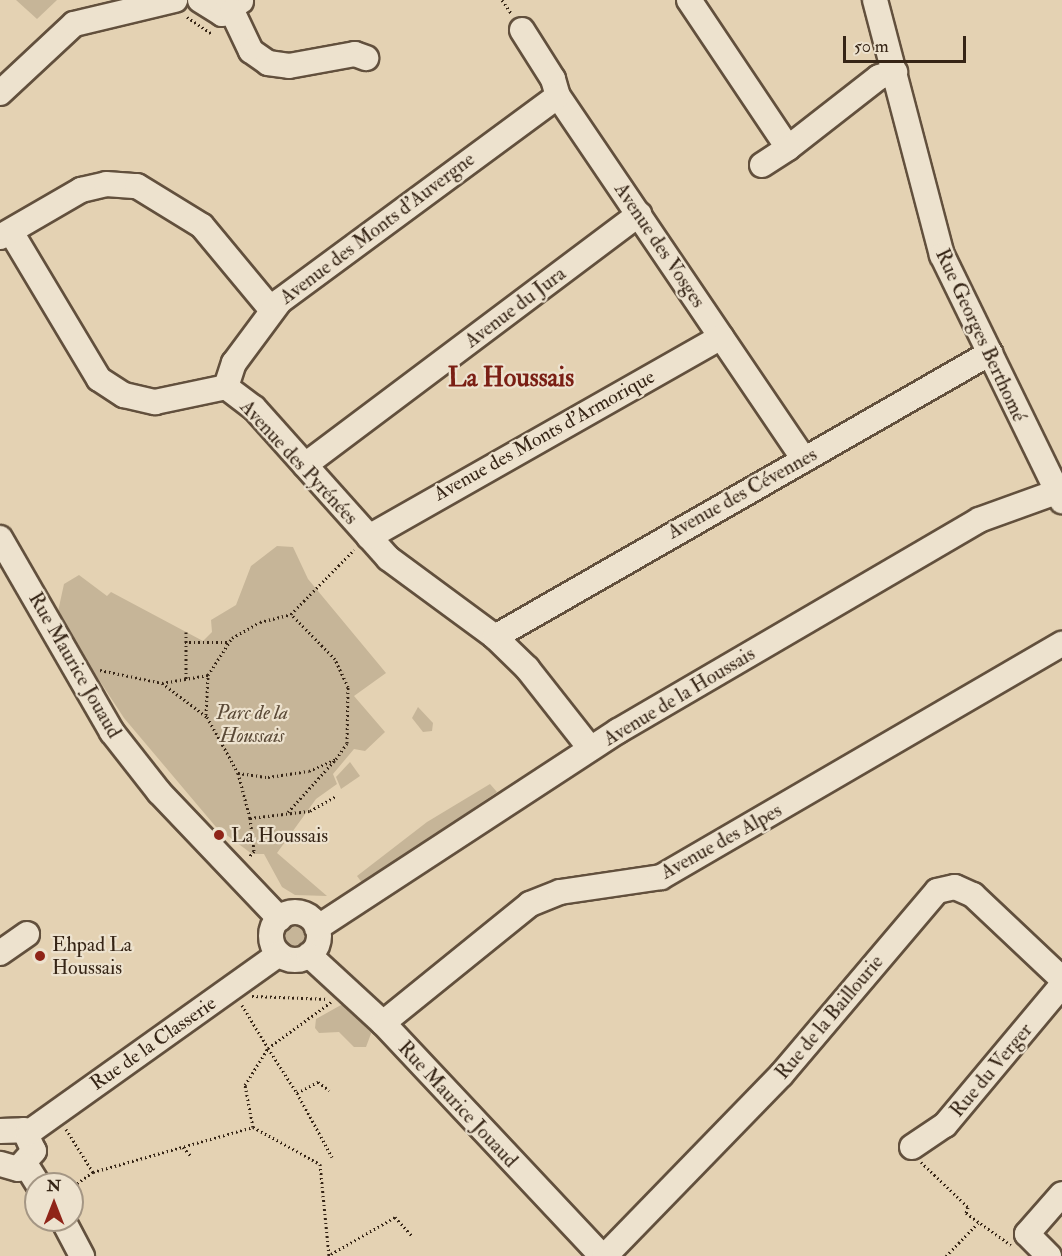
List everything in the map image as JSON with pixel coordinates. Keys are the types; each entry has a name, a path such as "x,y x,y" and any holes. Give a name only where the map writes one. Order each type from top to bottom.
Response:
{"street":[{"path":"689,0 788,148"},
{"name":"Rue Georges Berthomé","path":"875,0 942,255 1060,494"},
{"path":"0,93 74,24 185,4 212,12 238,13 258,57 278,66 355,54 366,58"},
{"name":"Avenue des Vosges","path":"522,30 554,78 558,96 804,459"},
{"path":"762,165 788,148 879,77 895,72"},
{"name":"Avenue des Monts d'Auvergne","path":"226,387 234,363 271,309 558,96"},
{"path":"5,235 81,190 106,184 137,186 198,222 271,309"},
{"name":"Avenue du Jura","path":"305,465 639,213"},
{"name":"Avenue des Pyrénées","path":"5,235 87,367 112,389 155,402 226,387 305,465 388,558 495,637 569,717 590,748"},
{"name":"Avenue des Monts d'Armorique","path":"369,537 721,337"},
{"name":"Avenue des Cévennes","path":"495,637 990,353"},
{"name":"Avenue de la Houssais","path":"317,928 590,748 979,520 1060,494"},
{"name":"Rue Maurice Jouaud","path":"0,538 124,748 279,919"},
{"name":"Avenue des Alpes","path":"383,1023 530,904 560,892 661,876 1062,644"},
{"name":"Rue de la Baillourie","path":"604,1256 782,1075 937,891 955,887 973,896 1062,979"},
{"path":"298,913 317,928 317,945 309,956 296,960 279,954 272,938 279,919 298,913"},
{"path":"0,953 27,934"},
{"name":"Rue de la Classerie","path":"28,1132 279,954"},
{"name":"Rue Maurice Jouaud","path":"309,956 342,994 383,1023 604,1256"},
{"name":"Rue du Verger","path":"912,1147 945,1125 1062,985"},
{"path":"0,1130 16,1127 28,1132 34,1151 32,1172"},
{"path":"0,1164 24,1173"},
{"path":"1049,1256 1027,1234 1062,1194"},
{"path":"69,1232 82,1256"}],"path":[{"path":"185,4 212,33 238,13"},
{"path":"248,859 254,851 250,819 237,773 207,717 203,694 208,675 230,642 260,622 291,614 314,585 369,537"},
{"path":"288,812 336,759 347,743 351,722 348,687 335,659 291,614"},
{"path":"186,632 186,679"},
{"path":"185,642 230,642"},
{"path":"93,670 125,672 162,684 207,717"},
{"path":"162,684 208,675"},
{"path":"237,773 295,773 336,759"},
{"path":"250,819 288,812 309,811 336,796"},
{"path":"250,993 255,999 342,994"},
{"path":"253,1127 245,1085 268,1048 342,994"},
{"path":"239,1000 297,1093 332,1157"},
{"path":"297,1093 318,1083 329,1090"},
{"path":"63,1125 93,1172"},
{"path":"84,1178 93,1172 253,1127 320,1164 330,1255 395,1217 411,1236"},
{"path":"183,1147 192,1157"},
{"path":"912,1147 925,1168 968,1206 966,1213 1007,1247 1027,1234"},
{"path":"946,1256 978,1223"}],"green space":[{"path":"16,0 57,0 37,19"},
{"name":"Parc de la Houssais","path":"277,546 293,547 308,579 386,673 354,696 385,732 365,751 354,749 333,774 337,784 316,799 277,853 327,896 295,895 282,887 264,854 252,854 216,827 124,718 57,616 64,584 79,575 107,596 111,592 203,641 212,632 211,620 236,605 251,566"},
{"path":"418,707 433,723 432,731 423,732 412,718"},
{"path":"350,762 360,776 341,789 336,777"},
{"path":"490,784 497,792 363,884 357,876 427,822"},
{"path":"295,925 303,928 306,936 303,944 295,947 287,944 284,936 287,928"},
{"path":"341,1005 352,1009 372,1031 366,1047 354,1047 339,1032 319,1033 315,1028 316,1019"}],"place":[{"name":"La Houssais","path":"219,835"},
{"name":"Ehpad La Houssais","path":"40,956"}],"district":[{"name":"La Houssais","path":"511,379"}]}
